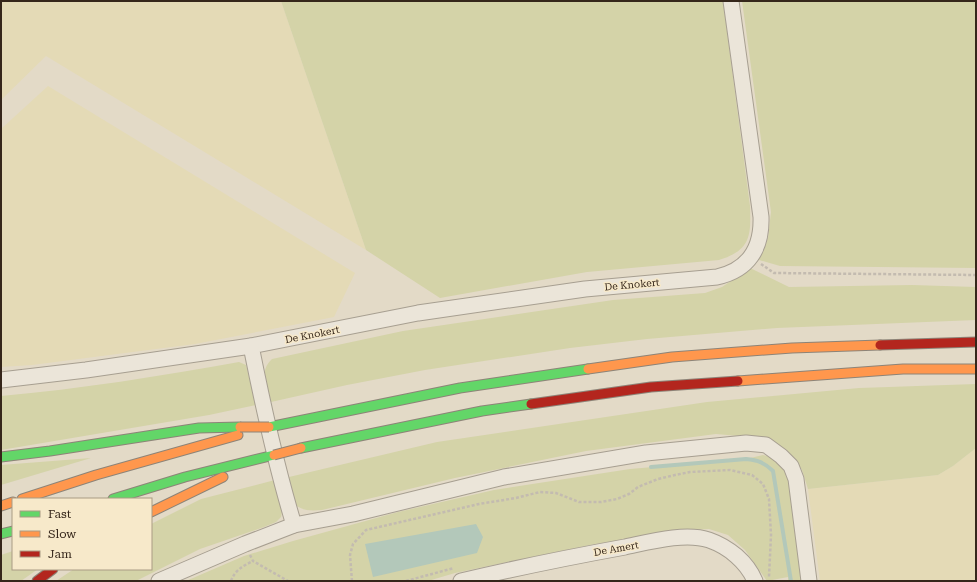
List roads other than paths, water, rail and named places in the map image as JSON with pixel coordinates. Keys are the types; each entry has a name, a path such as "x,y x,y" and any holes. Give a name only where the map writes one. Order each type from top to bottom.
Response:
{"highway":[{"path":"25,498 240,431 296,422 460,388 672,357 792,348 919,342 976,342"},
{"path":"115,498 186,477 301,448 482,411 651,387 904,369 976,369"},
{"path":"1,457 199,428 240,431"},
{"path":"152,512 262,458"},
{"path":"1,506 12,502"},
{"path":"1,534 12,530"},
{"path":"37,581 53,570"}],"street":[{"name":"De Knokert","path":"1,380 86,370 252,346 418,313 585,288 717,277 739,268 756,250 761,234 761,217 731,1"},
{"path":"252,346 262,402 281,483 294,525"},
{"path":"159,581 245,544 294,525 354,514 504,477 646,453 746,443 766,445 781,456 791,466 796,479 809,581"},
{"name":"De Amert","path":"461,581 553,560 660,540 690,537 708,540 727,549 762,579"}],"waterway":[{"path":"651,467 746,459 761,462 770,468 773,471 791,581"}]}
